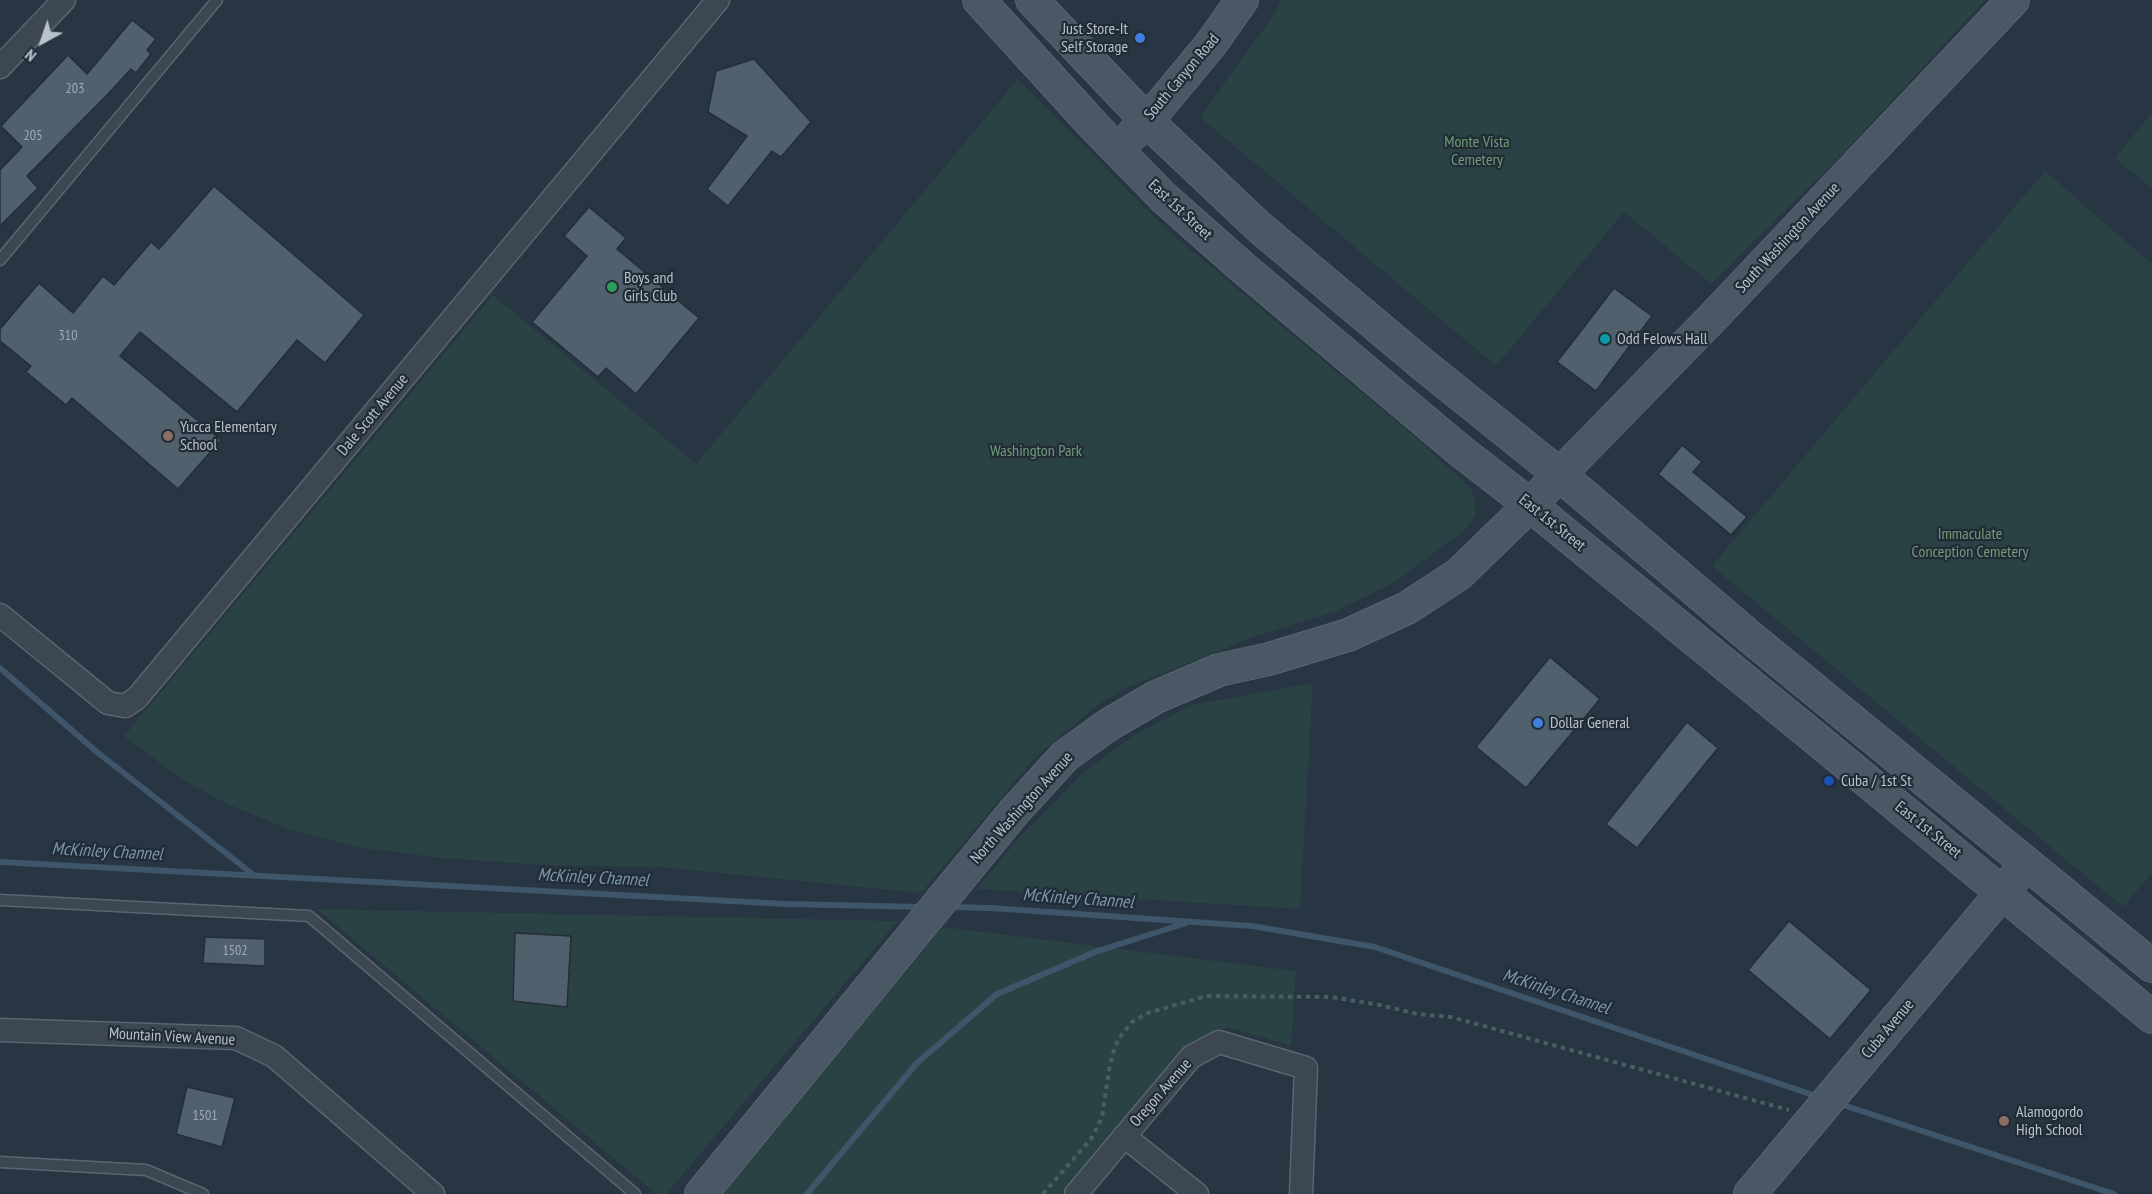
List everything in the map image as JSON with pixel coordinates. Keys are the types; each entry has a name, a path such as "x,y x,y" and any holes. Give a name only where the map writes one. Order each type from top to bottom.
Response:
{"main road":[{"name":"East 1st Street","path":"979,0 1163,197 1242,267 1458,449 1530,505 2002,891 2152,1017"},
{"path":"1032,0 1147,121 1259,227 1421,363 1559,474 1750,638 2152,966"},
{"name":"South Canyon Road","path":"1117,149 1147,121 1211,44 1242,0"},
{"name":"South Washington Avenue","path":"1559,474 1717,313 2013,0"},
{"name":"North Washington Avenue","path":"701,1194 959,878 1065,756 1108,725 1156,697 1219,670 1269,659 1348,635 1407,608 1459,574 1559,474"},
{"name":"Cuba Avenue","path":"1750,1194 1797,1120 1844,1082 2027,864"}],"street":[{"path":"0,68 64,0"},
{"name":"Dale Scott Avenue","path":"0,615 108,703 125,706 138,698 718,0"},
{"name":"Mountain View Avenue","path":"0,1030 236,1038 274,1056 433,1194"},
{"name":"Oregon Avenue","path":"1076,1194 1191,1057 1219,1042 1306,1068 1301,1194"},
{"path":"1124,1136 1197,1194"}],"lane":[{"path":"0,260 217,0"},
{"path":"0,900 309,916 635,1194"},
{"path":"0,1162 146,1170 203,1194"}],"path":[{"path":"1043,1194 1091,1139 1102,1117 1109,1070 1115,1046 1122,1034 1132,1022 1148,1013 1206,996 1331,997 1417,1014 1451,1017 1797,1120"}],"green space":[{"name":"Monte Vista Cemetery","path":"1282,0 1985,0 1838,159 1711,284 1624,212 1496,366 1200,117"},
{"name":"Washington Park","path":"1018,79 1168,231 1416,438 1470,487 1475,499 1476,515 1464,531 1390,585 1336,611 1251,638 1124,689 1092,709 1035,758 921,893 659,867 544,865 440,858 357,847 288,829 227,804 180,778 124,736 493,295 696,464"},
{"path":"2152,112 2152,189 2115,158"},
{"name":"Immaculate Conception Cemetery","path":"2045,171 2152,264 2152,873 2123,907 1712,566"},
{"path":"1313,683 1300,909 977,889 1018,839 1085,771 1133,736 1191,705"},
{"path":"317,909 898,921 666,1194 656,1194"},
{"path":"943,927 1296,971 1291,1046 1228,1027 1182,1048 1062,1194 720,1194"}],"building":[{"path":"132,20 156,39 147,50 151,54 136,73 131,69 27,176 38,188 0,226 0,170 22,147 1,126 68,55 87,74"},
{"path":"754,59 811,122 781,157 772,151 728,206 707,189 747,136 708,112 716,71"},
{"path":"214,186 364,315 325,363 297,340 237,412 140,332 120,356 221,440 178,489 72,398 66,405 26,372 31,366 0,341 0,329 39,283 73,313 103,276 114,285 151,242 159,249"},
{"name":"Boys and Girls Club","path":"589,207 626,238 617,249 699,318 636,394 606,368 598,377 532,322 587,256 564,236"},
{"name":"Odd Felows Hall","path":"1614,288 1652,316 1596,391 1557,362"},
{"path":"1682,445 1702,462 1693,472 1747,517 1731,535 1658,474"},
{"name":"Dollar General","path":"1550,657 1600,699 1526,788 1476,747"},
{"path":"1687,722 1718,748 1637,848 1606,824"},
{"path":"1789,921 1871,990 1830,1039 1748,970"},
{"path":"515,933 571,936 567,1007 513,1001"},
{"path":"205,937 265,939 265,966 203,963"},
{"path":"187,1087 235,1098 222,1147 176,1134"}],"waterway":[{"path":"0,668 97,752 255,876"},
{"name":"McKinley Channel","path":"0,862 787,904 922,907"},
{"name":"McKinley Channel","path":"950,907 1252,926 1375,947 1819,1097"},
{"path":"807,1194 917,1063 997,994 1095,952 1186,923"},
{"name":"McKinley Channel","path":"1837,1103 2114,1194"}],"place":[{"name":"Just Store-It Self Storage","path":"1140,38"},
{"name":"Boys and Girls Club","path":"612,287"},
{"name":"Odd Felows Hall","path":"1605,339"},
{"name":"Yucca Elementary School","path":"168,436"},
{"name":"Dollar General","path":"1538,723"},
{"name":"Cuba / 1st St","path":"1829,781"},
{"name":"Alamogordo High School","path":"2004,1121"}]}
